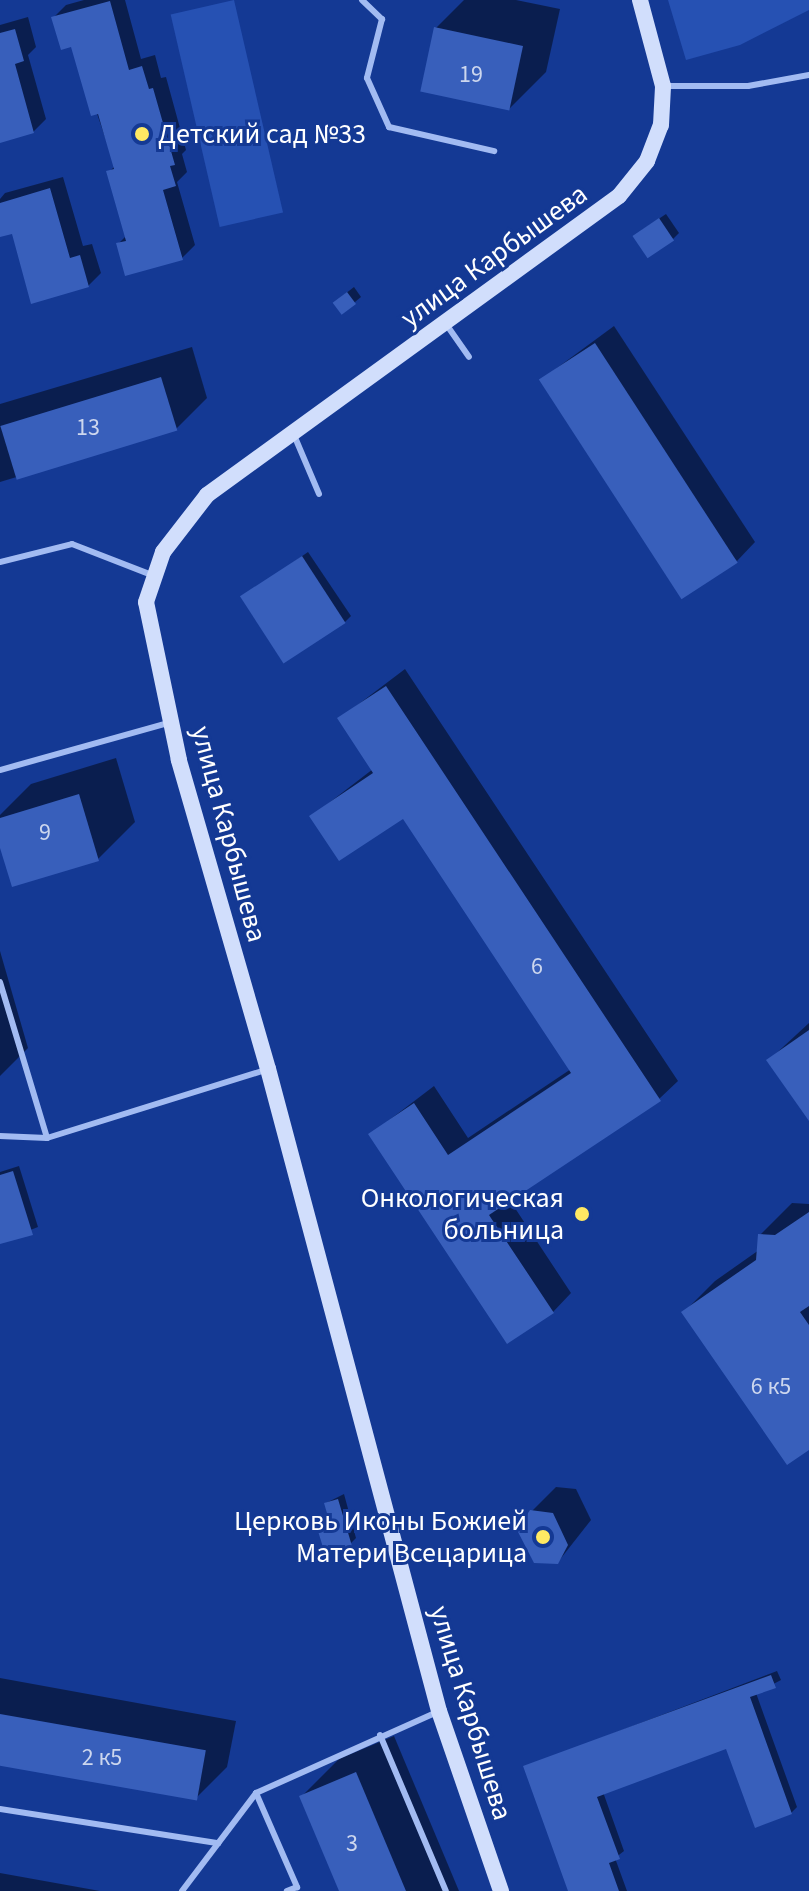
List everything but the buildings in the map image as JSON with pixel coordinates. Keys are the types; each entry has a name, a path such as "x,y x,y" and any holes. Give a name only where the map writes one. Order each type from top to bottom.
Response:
{"street":[{"name":"улица Карбышева","path":"501,1891 439,1711 268,1069 171,722 146,602 163,552 207,495 619,196 647,161 661,125 663,86 640,0"}],"lane":[{"path":"362,0 382,19 367,78 389,127 494,151"},
{"path":"663,86 748,86 809,75"},
{"path":"446,324 469,357"},
{"path":"294,433 319,494"},
{"path":"0,562 72,544 155,577"},
{"path":"0,770 171,722"},
{"path":"0,982 47,1138"},
{"path":"0,1136 47,1138 268,1069"},
{"path":"182,1891 256,1793 439,1711"},
{"path":"380,1735 446,1891"},
{"path":"256,1793 297,1887 287,1891"},
{"path":"0,1809 218,1843"}],"shaded area":[{"path":"234,0 283,212 220,227 171,15"},
{"path":"668,0 809,0 809,10 740,45 686,60"}],"place":[{"name":"Детский сад №33","path":"142,134"},
{"name":"Онкологическая больница","path":"582,1214"},
{"name":"Церковь Иконы Божией Матери Всецарица","path":"543,1537"}]}
